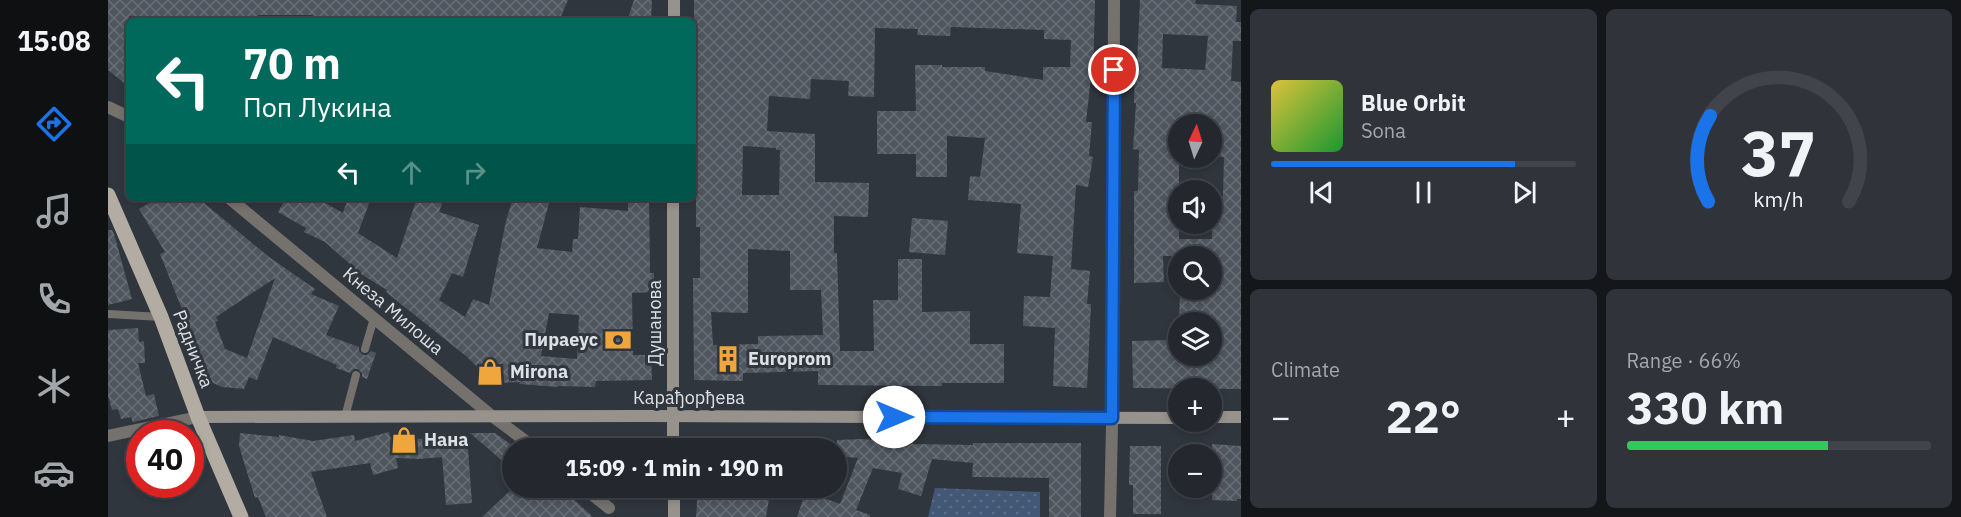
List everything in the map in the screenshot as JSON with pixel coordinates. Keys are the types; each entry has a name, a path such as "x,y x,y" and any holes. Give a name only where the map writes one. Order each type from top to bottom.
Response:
{"main road":[{"name":"Радничка","path":"108,195 161,317 198,417 241,517"}],"street":[{"path":"674,0 674,18"},
{"path":"1110,517 1114,0"},
{"path":"108,107 126,116"},
{"name":"Кнеза Милоша","path":"233,201 492,416 522,438"},
{"name":"Душанова","path":"673,438 674,201"},
{"path":"108,436 198,417"},
{"name":"Карађорђева","path":"198,417 1168,418"},
{"path":"1222,417 1241,417"},
{"path":"596,498 609,508"},
{"path":"674,498 674,517"}],"lane":[{"path":"108,314 161,317"},
{"path":"365,349 374,318"},
{"path":"345,417 356,375"}],"shaded area":[{"path":"935,488 1040,492 1040,517 928,517"}],"building":[{"path":"108,0 568,0 560,18 457,16 457,18 313,18 313,15 258,15 258,18 129,16 126,18 126,85 108,70"},
{"path":"634,0 652,0 651,18 628,18"},
{"path":"694,0 1095,0 1093,77 1091,77 1086,122 1092,122 1089,156 1093,157 1088,187 1076,185 1071,269 1090,271 1087,304 1091,304 1087,388 1053,386 1055,328 1023,326 1024,296 1050,297 1053,256 1017,253 1021,204 968,200 970,176 980,177 985,138 947,136 947,177 916,177 916,154 877,154 877,111 916,111 915,65 985,67 985,71 1043,80 1043,67 1070,67 1071,40 1044,39 1044,30 951,27 950,36 917,35 918,29 875,28 874,97 848,96 849,81 811,79 810,99 769,96 767,131 815,134 815,182 869,183 868,217 834,216 840,351 874,351 873,300 898,300 898,259 922,259 922,312 970,311 970,344 1004,344 1004,383 942,383 942,386 818,385 818,371 743,373 743,381 694,380 693,278 700,278 700,227 696,227 697,21 694,18","holes":["743,146 780,150 779,195 742,195","748,249 790,251 790,290 821,290 823,335 758,336 758,344 713,345 711,312 748,313"]},
{"path":"1140,0 1196,0 1195,4 1237,6 1236,22 1241,22 1241,41 1233,41 1231,81 1241,82 1241,389 1222,389 1222,378 1168,378 1168,388 1133,388 1132,341 1168,340 1168,366 1222,366 1222,312 1179,312 1180,300 1222,300 1222,246 1168,246 1168,256 1163,256 1164,282 1134,283 1134,191 1138,191 1139,150 1133,149 1136,103 1134,103 1135,64 1137,64","holes":["1163,34 1208,36 1205,70 1162,68","1168,114 1222,114 1222,157 1224,157 1222,234 1212,234 1212,239 1179,239 1179,234 1168,234 1168,180 1179,180 1179,168 1168,168"]},
{"path":"153,201 155,204 161,201 202,201 269,257 315,289 311,294 339,306 326,335 359,347 363,355 371,351 376,353 367,379 362,377 358,369 350,373 336,368 337,365 273,337 257,380 249,377 244,389 222,387 211,382 160,254 165,252 139,209","holes":["275,278 247,358 225,349 215,322 218,321 216,317"]},
{"path":"284,201 321,201 343,213 347,201 370,201 358,233 397,258 416,201 443,201 439,212 479,225 463,277 452,273 439,300 465,317 473,299 489,305 512,201 549,203 537,248 572,252 573,239 578,239 580,207 628,211 628,201 649,201 650,273 654,273 654,292 632,293 633,355 651,355 652,380 596,381 595,387 558,387 519,384 520,382 494,383 466,356 386,292 387,290 348,266 350,264 325,242 304,232 306,228 278,212","holes":["549,313 579,315 577,359 541,356"]},
{"path":"912,218 948,221 945,255 909,252"},
{"path":"108,230 112,230 114,234 132,299 108,305"},
{"path":"138,328 139,342 144,341 145,363 138,363 146,396 154,394 159,416 142,420 132,420 131,417 121,419 118,409 112,410 108,396 108,330"},
{"path":"389,432 390,437 424,439 467,436 472,503 446,505 442,457 396,458 398,468 373,475 370,463 311,472 327,517 266,517 258,497 255,498 239,446 240,433 279,437 279,435 313,441 354,435 355,441"},
{"path":"470,433 495,433 502,438 502,461"},
{"path":"847,440 973,445 973,443 1081,443 1081,517 1049,517 1049,478 972,477 973,463 932,459 921,496 898,489 902,473 873,468 856,510 870,517 797,517 804,498 824,498 840,504 842,498 847,498 847,486 858,458 847,457"},
{"path":"1222,445 1241,446 1241,499 1237,501 1212,500 1212,498 1222,498"},
{"path":"1130,446 1161,446 1161,514 1133,514 1133,485 1129,485"},
{"path":"502,498 572,498 593,517 482,517"},
{"path":"697,498 769,498 766,517 696,517"}],"place":[{"name":"Пираеус","path":"618,340"},
{"name":"Europrom","path":"728,359"},
{"name":"Mirona","path":"490,372"},
{"name":"Нана","path":"404,440"}],"route":[{"path":"894,417 1112,418 1114,70"}]}
